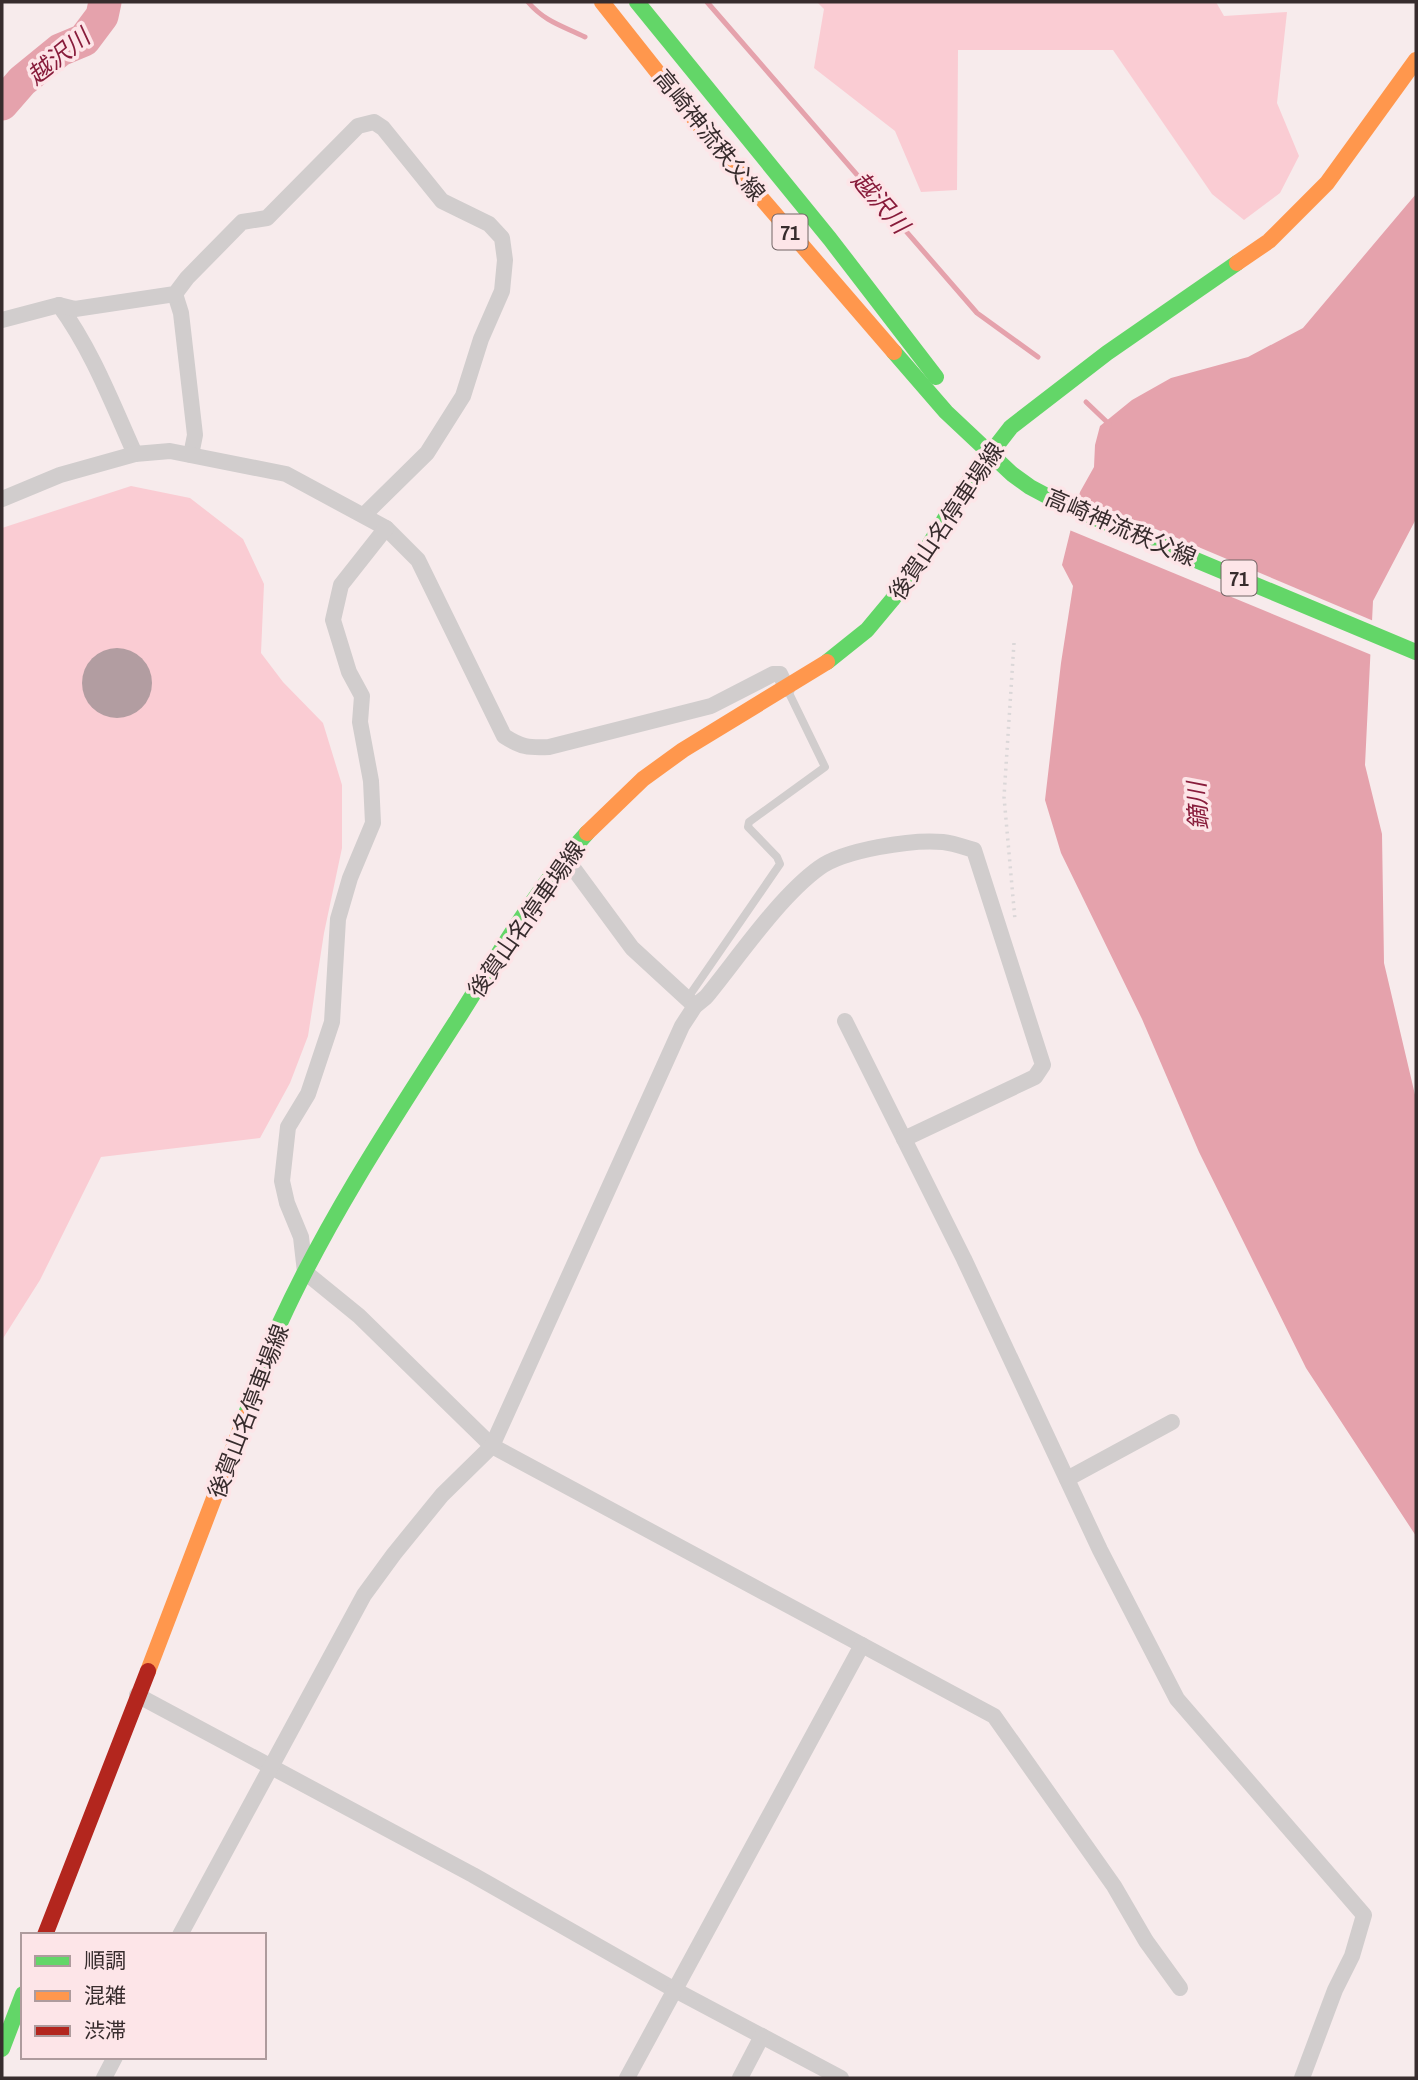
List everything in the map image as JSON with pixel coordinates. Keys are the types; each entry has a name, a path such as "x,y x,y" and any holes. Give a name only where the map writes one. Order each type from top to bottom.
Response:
{"main road":[{"name":"高崎神流秩父線","path":"602,2 712,141 812,258 946,412 1012,474 1062,504 1416,652"},
{"name":"高崎神流秩父線","path":"637,2 830,239 990,452"},
{"name":"後賀山名停車場線","path":"46,1933 279,1325 305,1272 366,1163 530,905 565,858 605,814 643,779 683,750 787,689 838,655 878,617 916,567 962,490 1011,427 1054,392 1269,241 1327,183 1416,60"},
{"path":"2,2049 21,1999"}],"street":[{"path":"2,320 59,305 75,309 175,294 187,278 242,222 267,218 358,126 374,122 383,128 442,201 489,224 502,239 506,260 502,291 481,339 463,396 427,453 364,515"},
{"path":"175,294 181,313 195,435 191,455"},
{"path":"59,305 92,359 135,454"},
{"path":"2,499 60,475 135,454 170,451 286,474 386,528 418,560 504,736 519,746 549,747 711,706 772,674 779,674 787,689"},
{"path":"386,528 341,585 333,620 349,672 362,696 360,722 371,781 373,823 349,878 338,919 332,1022 308,1094 288,1127 282,1181 287,1203 301,1237 305,1272 359,1316 492,1446 994,1716 1114,1885 1146,1941 1180,1988"},
{"path":"181,1933 364,1595 442,1495 492,1446 691,1003 706,997 785,900 820,867 858,851 902,844 944,842 974,850 1043,1065 1035,1077 904,1139"},
{"path":"565,858 632,948 691,1003"},
{"path":"845,1021 964,1259 1100,1550 1177,1699 1363,1916 1352,1956 1335,1990 1302,2078"},
{"path":"1067,1479 1172,1422"},
{"path":"627,2078 862,1645"},
{"path":"137,1696 473,1875 675,1990 841,2078"},
{"path":"740,2078 762,2036"},
{"path":"104,2078 114,2059"}],"lane":[{"path":"691,1003 780,864 748,827 749,822 825,767 787,689"}],"path":[{"path":"1006,953 1016,930 1004,797 1014,643"}],"shaded area":[{"path":"817,2 1216,2 1224,16 1287,12 1277,103 1299,156 1280,193 1244,220 1212,194 1113,50 958,50 957,190 921,192 895,131 814,68 824,9"},
{"path":"131,486 190,498 243,539 264,584 261,653 283,682 323,723 342,785 342,848 324,933 308,1036 290,1083 260,1138 101,1157 40,1280 2,1340 2,528"}],"water":[{"name":"鏑川","path":"1416,194 1416,519 1373,601 1365,765 1382,834 1384,963 1416,1099 1416,1536 1306,1368 1199,1152 1142,1019 1061,853 1045,800 1073,586 1062,565 1080,492 1094,467 1095,445 1100,426 1132,400 1171,378 1248,357 1303,328"}],"pier":[{"path":"1075,495 1376,622 1374,656 1067,529"}],"building":[{"path":"117,648 136,654 146,664 152,683 146,702 136,712 117,718 98,712 88,702 82,683 88,664 98,654"}],"waterway":[{"name":"越沢川","path":"2,104 22,81 60,50 84,40 102,16 105,2"},
{"name":"越沢川","path":"528,2 548,19 585,37"},
{"name":"越沢川","path":"707,2 977,313 1038,357"},
{"name":"越沢川","path":"1086,402 1109,424"}],"traffic: fast":[{"path":"637,2 830,239 936,377"},
{"path":"827,662 867,630 892,600 916,567 962,490 1011,427 1107,353 1237,263"},
{"path":"894,352 946,412 1012,474 1030,487 1062,504 1416,652"},
{"path":"245,1417 280,1323 341,1206 518,924 568,854 587,833"},
{"path":"2,2049 21,1999"}],"traffic: slow":[{"path":"602,2 712,141 894,352"},
{"path":"1237,263 1269,241 1327,183 1416,60"},
{"path":"587,833 643,779 683,750 827,662"},
{"path":"148,1671 245,1417"}],"traffic: jam":[{"path":"46,1933 148,1671"}]}
